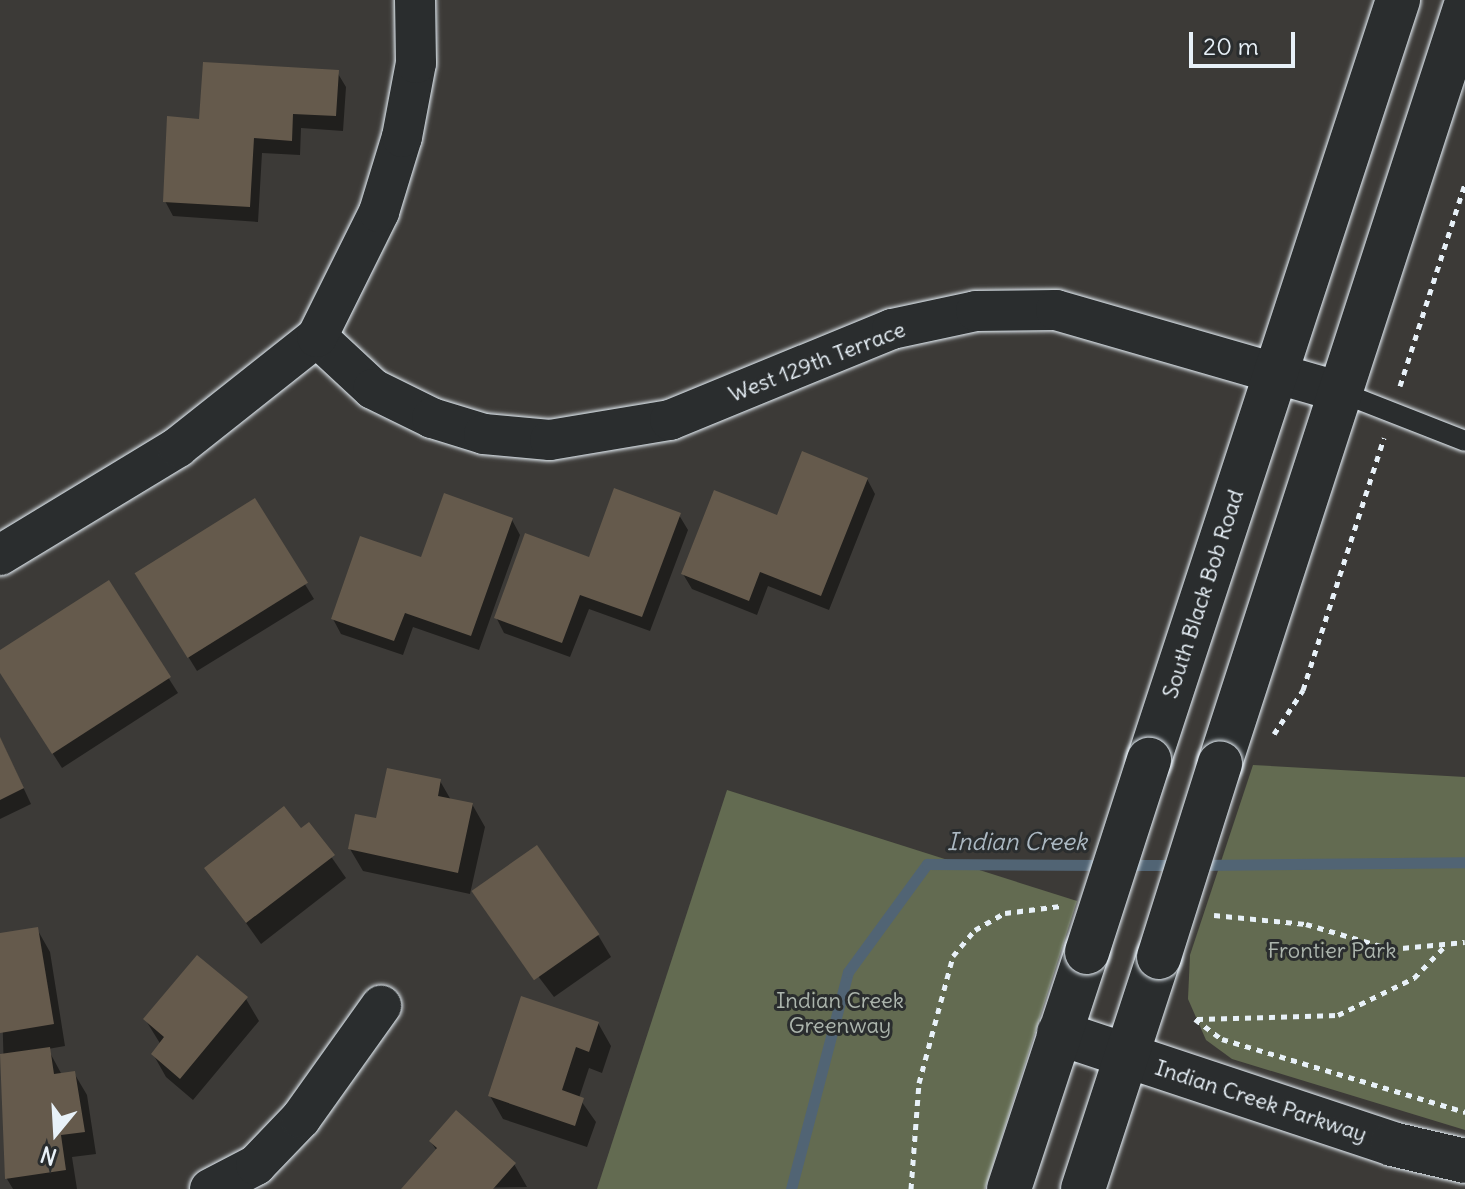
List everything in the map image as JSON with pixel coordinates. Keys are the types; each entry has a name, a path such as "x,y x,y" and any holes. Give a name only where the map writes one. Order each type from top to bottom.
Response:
{"main road":[{"name":"South Black Bob Road","path":"1009,1189 1398,0"},
{"path":"1083,1189 1465,8"},
{"name":"Indian Creek Parkway","path":"1059,1033 1392,1144 1465,1161"}],"street":[{"path":"0,555 178,447 317,337 379,212 402,137 416,63 415,0"},
{"name":"West 129th Terrace","path":"317,337 373,389 432,418 484,434 550,440 670,420 892,329 976,311 1056,310 1340,392"},
{"path":"210,1189 256,1165 301,1118 381,1006"}],"lane":[{"path":"1340,392 1393,408 1465,441"}],"path":[{"path":"1270,740 1303,690 1465,184"},
{"path":"1444,946 1414,978 1338,1015 1195,1019 1222,1039 1465,1112"}],"green space":[{"name":"Frontier Park","path":"1253,765 1465,777 1465,1130 1232,1059 1206,1040 1188,999 1190,955"},
{"name":"Indian Creek Greenway","path":"727,790 1077,901 985,1189 597,1189"}],"building":[{"path":"203,62 339,70 336,116 293,114 292,141 254,138 250,207 163,202 167,116 199,119"},
{"path":"802,451 868,478 821,596 760,572 749,601 681,574 714,490 777,515"},
{"path":"614,488 681,513 642,617 580,595 562,643 494,618 525,533 589,557"},
{"path":"444,493 513,518 471,636 405,613 394,641 331,619 360,536 421,557"},
{"path":"255,498 308,583 188,658 135,573"},
{"path":"109,580 171,677 52,754 0,673 0,650"},
{"path":"0,737 24,788 0,800"},
{"path":"387,768 441,779 438,796 473,803 458,873 348,849 355,814 376,818"},
{"path":"284,806 301,828 309,822 335,855 246,923 204,868"},
{"path":"537,845 600,934 534,980 471,891"},
{"path":"38,927 54,1024 0,1033 0,933"},
{"path":"197,955 248,997 180,1079 151,1054 164,1037 143,1019"},
{"path":"521,996 599,1022 589,1052 576,1047 562,1090 584,1098 575,1126 488,1096"},
{"path":"50,1047 54,1074 75,1071 85,1132 61,1135 66,1170 5,1179 0,1054"},
{"path":"456,1110 516,1163 493,1189 401,1189 437,1148 429,1141"}],"waterway":[{"name":"Indian Creek","path":"1198,865 1465,862"},
{"name":"Indian Creek","path":"791,1189 848,972 927,864 1104,865"},
{"name":"Indian Creek","path":"1126,865 1176,865"}]}
